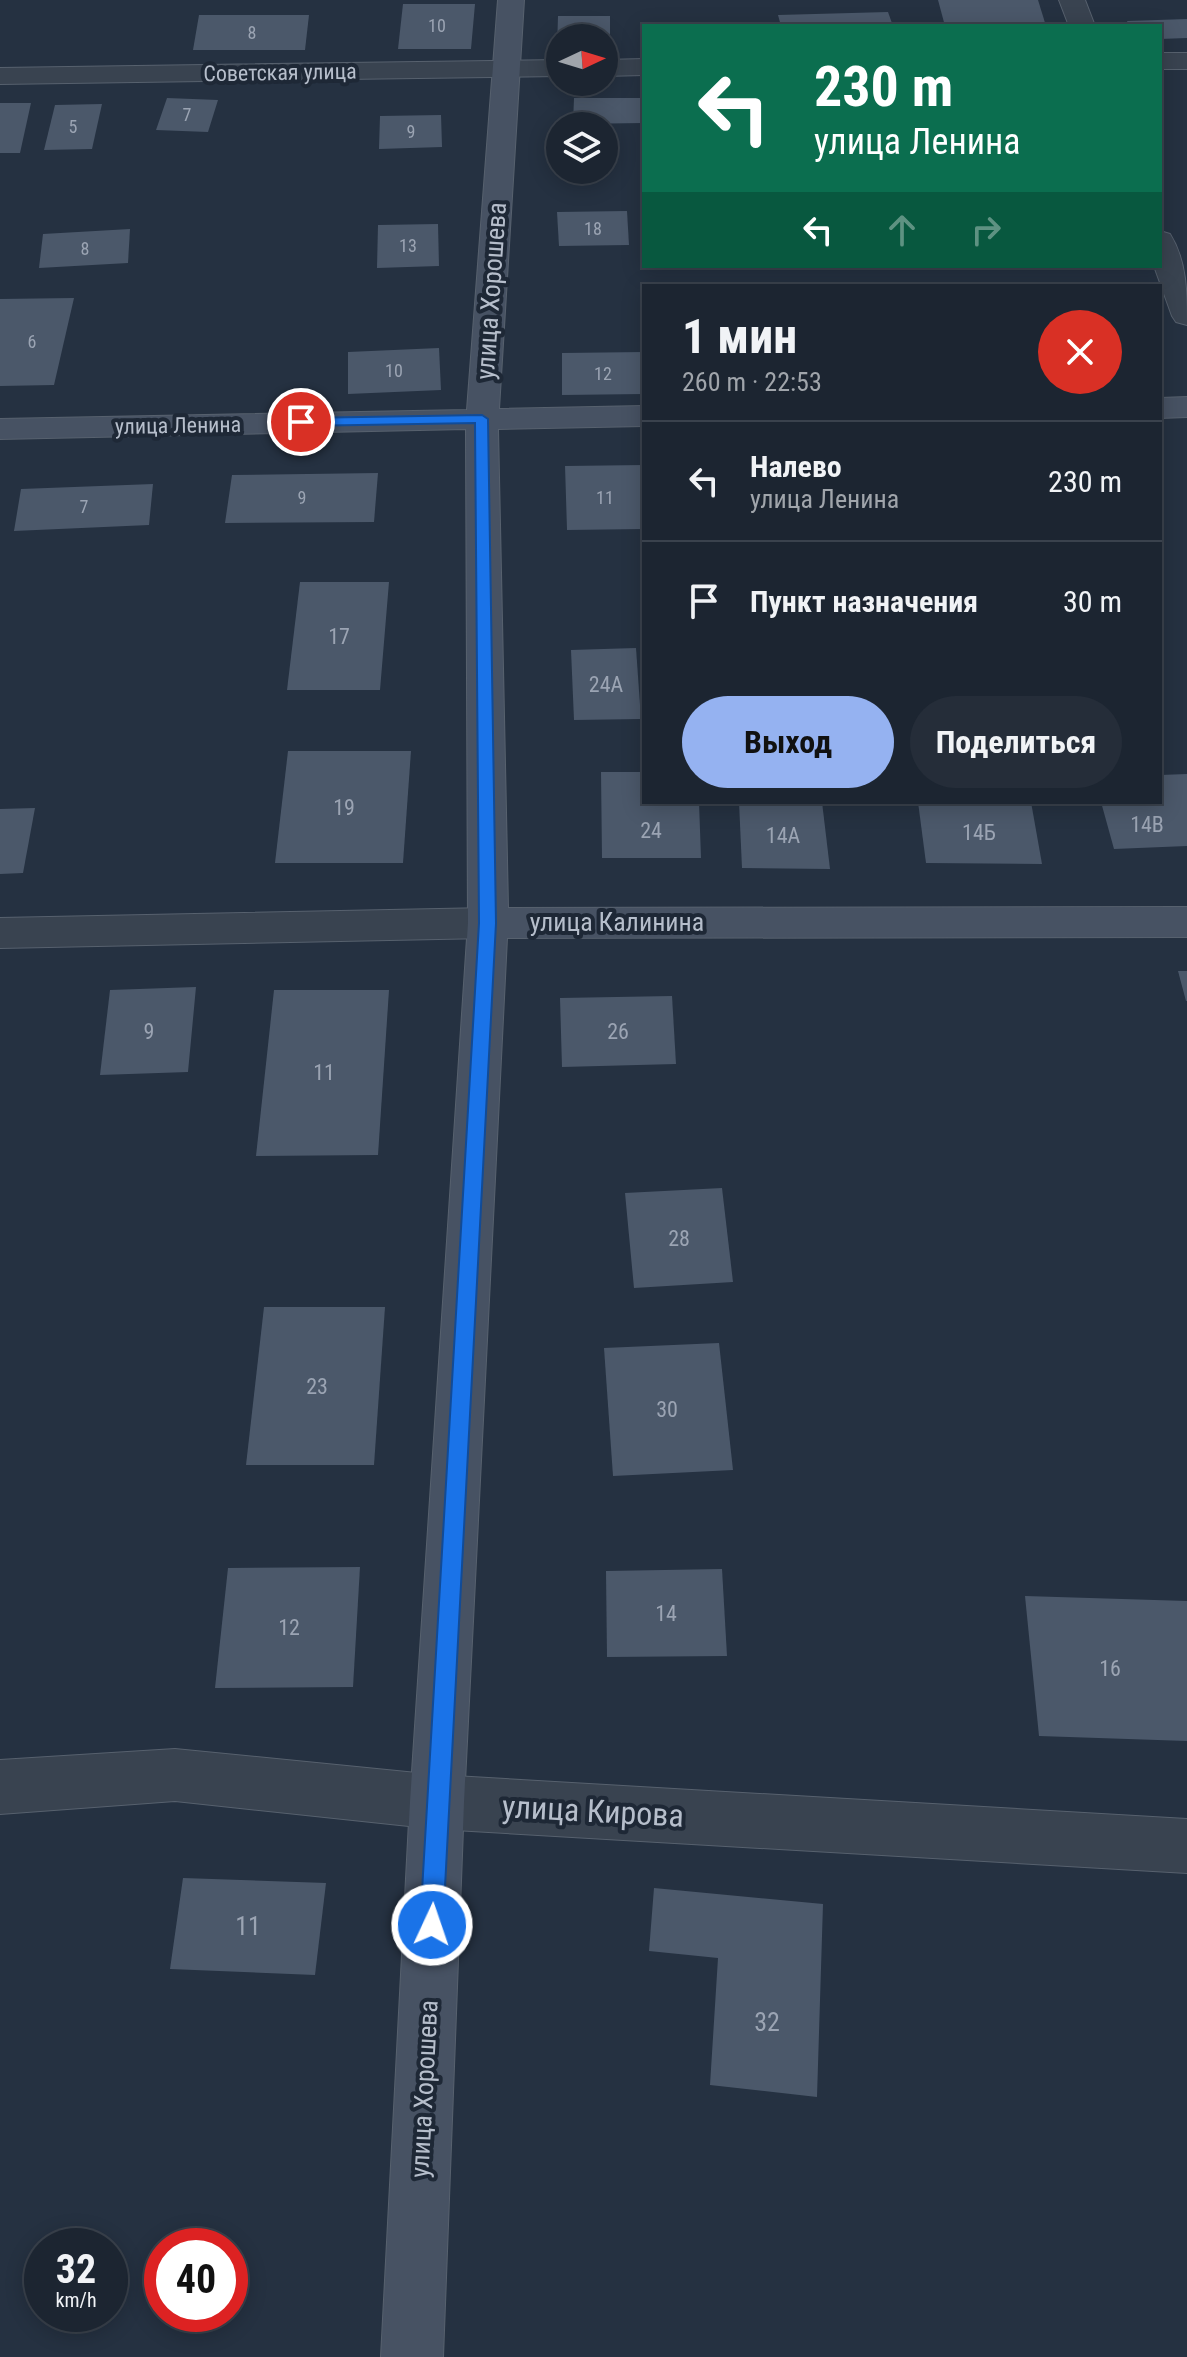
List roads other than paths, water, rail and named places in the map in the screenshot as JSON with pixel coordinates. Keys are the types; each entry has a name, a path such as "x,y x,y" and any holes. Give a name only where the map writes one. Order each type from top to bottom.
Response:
{"street":[{"name":"улица Хорошева","path":"412,2357 437,1802 488,923 482,419 511,0"},
{"path":"1072,0 1081,24"},
{"path":"1162,61 1187,61"},
{"path":"618,68 642,67"},
{"name":"Советская улица","path":"0,76 546,68"},
{"path":"1162,246 1187,316"},
{"path":"1162,408 1187,407"},
{"name":"улица Ленина","path":"0,429 642,416"},
{"name":"улица Калинина","path":"0,933 488,923 1187,922"},
{"name":"улица Кирова","path":"0,1787 175,1775 437,1802 1187,1846"}]}
